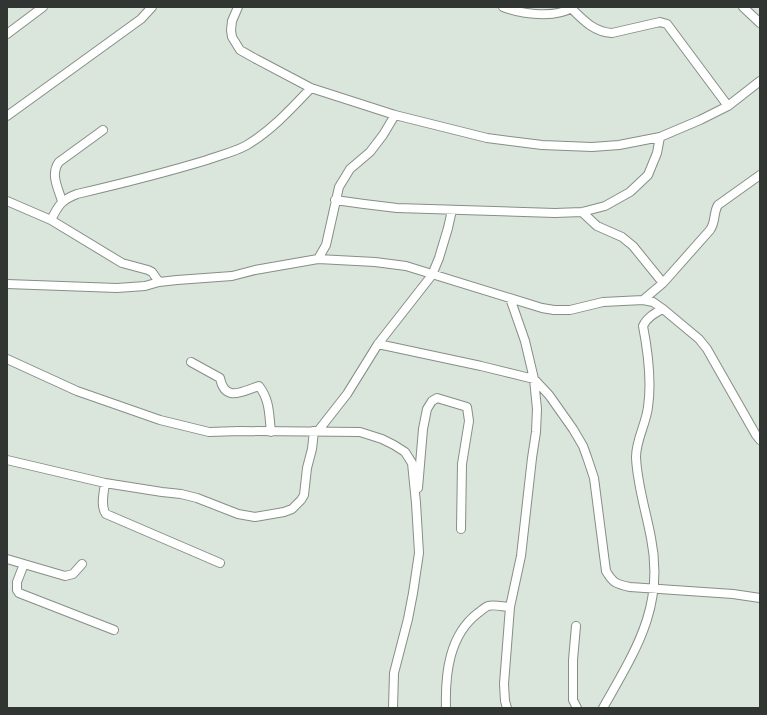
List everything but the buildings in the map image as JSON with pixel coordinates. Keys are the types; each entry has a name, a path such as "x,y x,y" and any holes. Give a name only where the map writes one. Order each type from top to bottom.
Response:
{"street":[{"path":"7,34 43,7"},
{"path":"238,7 232,22 231,30 232,37 240,50 312,88 395,115 487,138 542,146 592,147 619,145 660,137 728,106 760,81"},
{"path":"503,7 523,14 558,13 572,8 587,24 600,31 606,32 660,22 667,24 728,106"},
{"path":"743,7 760,23"},
{"path":"7,116 141,19 150,8"},
{"path":"51,220 57,207 68,197 192,165 238,149 271,127 312,88"},
{"path":"318,259 326,245 339,187 350,169 370,152 383,135 395,115"},
{"path":"62,201 54,177 56,166 59,162 103,130"},
{"path":"335,200 397,208 555,214 582,212 605,206 630,192 648,175 657,153 660,137"},
{"path":"643,300 663,283 713,227 718,205 760,175"},
{"path":"7,201 51,220 122,263 152,272 159,282"},
{"path":"7,460 105,482 180,494 197,498 228,511 249,516 255,517 284,512 296,505 304,495 306,476 316,431 347,394 378,344 432,275 440,258 452,210"},
{"path":"582,212 597,226 622,237 633,246 663,283"},
{"path":"7,284 117,288 145,286 159,282 232,276 255,270 318,259 375,262 406,266 542,308 554,310 570,310 603,302 643,300 653,302 699,339 707,349 730,392 760,440"},
{"path":"507,708 504,701 504,684 510,607 521,556 536,432 537,409 534,379 525,342 510,298"},
{"path":"603,708 636,648 647,621 654,589 652,539 637,470 636,457 637,448 648,409 649,396 648,356 643,326 645,321 654,313 663,309"},
{"path":"378,344 534,379 549,395 583,446 594,478 606,571 615,584 630,587 733,594 760,598"},
{"path":"7,359 77,391 160,420 209,432 360,432 382,439 405,452 412,463 419,553 414,594 394,673 393,708"},
{"path":"191,362 220,378 222,387 226,392 236,393 259,386 265,393 267,400 271,432"},
{"path":"416,503 423,429 427,409 432,401 437,398 467,407 469,421 462,464 461,529"},
{"path":"105,482 103,506 106,514 220,564"},
{"path":"7,560 65,576 73,574 82,564"},
{"path":"24,564 18,582 17,590 19,592 114,630"},
{"path":"446,708 445,685 450,656 458,634 472,618 488,606 510,607"},
{"path":"576,626 573,660 573,700 577,708"}]}
